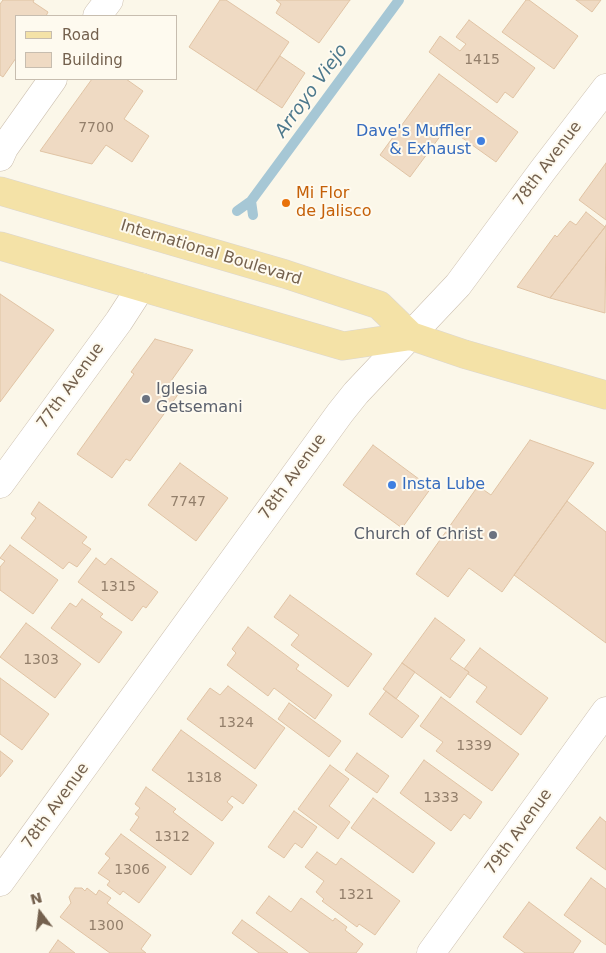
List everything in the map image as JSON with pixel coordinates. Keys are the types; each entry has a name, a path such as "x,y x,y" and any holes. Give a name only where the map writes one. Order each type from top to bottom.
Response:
{"main road":[{"name":"International Boulevard","path":"0,191 285,274 379,305 411,336 464,354 606,396"},
{"name":"International Boulevard","path":"0,246 343,346 411,336"}],"street":[{"path":"98,15 109,0"},
{"path":"0,157 4,148 52,80"},
{"name":"78th Avenue","path":"0,882 340,413 356,393 458,285 537,177 606,88"},
{"name":"77th Avenue","path":"0,484 141,288"},
{"name":"79th Avenue","path":"431,953 606,711"}],"building":[{"path":"3,0 34,0 33,2 48,12 46,15 15,15 15,59 3,77 0,75 0,4"},
{"path":"220,0 226,0 289,42 256,91 189,47"},
{"path":"276,0 350,0 319,43 276,13 281,4"},
{"path":"526,0 529,0 578,36 554,69 502,32"},
{"path":"576,0 601,0 592,12"},
{"path":"469,20 535,68 513,98 505,92 497,103 429,52 440,36 460,51 466,44 456,37"},
{"path":"280,56 305,73 282,108 256,91"},
{"path":"439,74 518,132 496,162 447,127 410,177 380,155"},
{"path":"91,80 127,80 143,91 124,119 149,136 132,162 106,145 92,164 40,151"},
{"path":"606,163 606,220 579,200"},
{"path":"586,212 605,227 550,298 517,287 555,235 557,237 570,221 576,225"},
{"path":"606,225 605,313 550,298 605,227"},
{"path":"0,294 54,330 0,402"},
{"name":"Iglesia Getsemani","path":"155,339 193,350 171,381 182,389 130,461 126,459 112,478 77,454 134,374 131,372"},
{"name":"Church of Christ","path":"530,440 594,463 502,592 469,568 448,597 416,574 478,486 491,495"},
{"path":"373,445 431,488 402,528 343,485"},
{"path":"180,463 228,498 196,541 148,505"},
{"path":"567,501 606,532 606,643 514,575"},
{"path":"39,502 87,537 82,543 91,549 77,567 69,562 63,569 21,538 36,518 31,514"},
{"path":"10,545 58,580 33,614 0,590 0,567 5,561 0,558"},
{"path":"96,558 105,565 111,558 158,592 146,608 143,606 132,621 78,582"},
{"path":"290,595 372,654 348,687 291,645 299,635 274,617"},
{"path":"82,599 103,614 100,617 122,632 99,663 51,628 70,603 76,607"},
{"path":"435,618 465,640 450,659 469,672 450,698 402,663"},
{"path":"26,623 81,664 55,698 0,657"},
{"path":"248,627 299,665 296,669 332,695 315,719 274,688 268,696 227,665 236,653 232,649"},
{"path":"480,648 548,698 521,735 476,702 487,687 464,669"},
{"path":"402,663 415,672 396,699 383,689"},
{"path":"0,678 49,714 22,750 0,734"},
{"path":"228,686 285,728 255,769 187,719 210,688 220,695"},
{"path":"386,691 419,716 402,738 369,714"},
{"path":"441,697 519,754 492,791 436,751 443,742 420,726"},
{"path":"289,703 341,741 329,757 278,719"},
{"path":"181,730 257,785 243,804 232,796 227,802 233,807 222,821 152,770"},
{"path":"0,751 13,761 0,777"},
{"path":"357,753 389,776 377,793 345,770"},
{"path":"424,760 482,802 470,819 464,814 451,831 400,793"},
{"path":"330,765 349,779 329,806 350,822 338,839 298,809"},
{"path":"146,787 176,809 173,812 214,843 191,875 130,830 139,817 135,814 140,808 135,804"},
{"path":"373,798 435,843 413,873 351,828"},
{"path":"294,811 317,827 302,848 295,843 284,858 268,847"},
{"path":"600,817 606,822 606,870 576,848"},
{"path":"121,834 166,867 139,903 123,891 120,895 107,885 110,881 98,873 110,858 105,854"},
{"path":"317,852 336,865 341,858 400,901 375,935 359,924 357,927 322,901 324,899 316,892 324,881 305,867"},
{"path":"591,878 606,889 606,945 564,915"},
{"path":"75,888 82,888 85,891 87,888 96,895 99,890 111,898 107,903 151,935 141,949 146,953 110,953 60,917 71,903 69,897"},
{"path":"269,896 291,912 301,898 333,921 335,918 347,927 345,930 363,944 356,953 310,953 256,913"},
{"path":"529,902 581,941 573,953 525,953 503,937"},
{"path":"242,920 288,953 259,953 232,933"},
{"path":"58,940 75,953 49,953"}],"waterway":[{"name":"Arroyo Viejo","path":"237,211 251,201 399,0"},
{"name":"Arroyo Viejo","path":"251,201 253,215"}],"place":[{"name":"Dave's Muffler & Exhaust","path":"481,141"},
{"name":"Mi Flor de Jalisco","path":"286,203"},
{"name":"Iglesia Getsemani","path":"146,399"},
{"name":"Insta Lube","path":"392,485"},
{"name":"Church of Christ","path":"493,535"}]}
